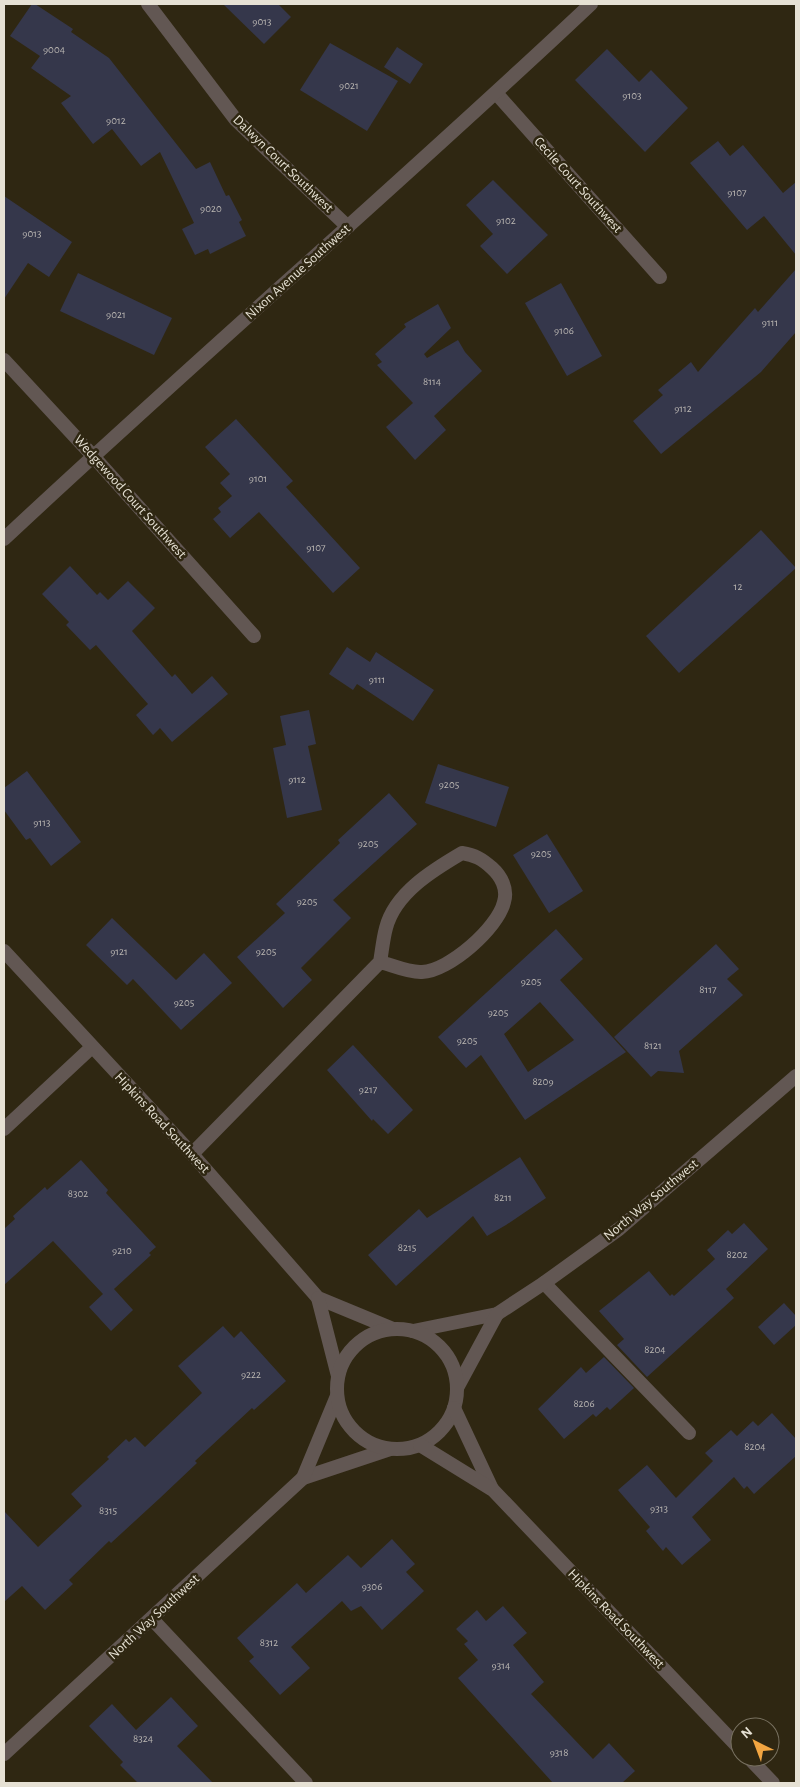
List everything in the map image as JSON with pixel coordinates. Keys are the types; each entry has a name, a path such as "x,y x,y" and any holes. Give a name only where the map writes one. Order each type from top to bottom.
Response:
{"street":[{"name":"Dalwyn Court Southwest","path":"148,4 236,120 348,227"},
{"name":"Nixon Avenue Southwest","path":"4,539 93,456 496,93 591,4"},
{"name":"Cecile Court Southwest","path":"496,93 660,277"},
{"name":"Wedgewood Court Southwest","path":"4,360 93,456 254,636"},
{"path":"192,1154 380,962 387,926 399,902 426,877 462,853 475,855 496,872 504,885 504,902 495,920 470,948 444,965 421,972 380,962"},
{"name":"Hipkins Road Southwest","path":"4,951 192,1154 318,1298 393,1329"},
{"path":"4,1129 92,1047"},
{"name":"North Way Southwest","path":"413,1331 498,1314 619,1229 796,1076"},
{"path":"544,1283 689,1433"},
{"name":"Hipkins Road Southwest","path":"318,1298 338,1376"},
{"name":"North Way Southwest","path":"457,1388 498,1314"},
{"path":"393,1329 413,1331 430,1339 445,1352 454,1369 457,1388 454,1408 446,1423 435,1436 420,1445 405,1449 390,1449 370,1443 354,1432 342,1415 337,1396 338,1376 346,1358 358,1343 374,1334 393,1329"},
{"name":"North Way Southwest","path":"4,1754 303,1478 337,1396"},
{"name":"Hipkins Road Southwest","path":"454,1408 493,1490"},
{"name":"Hipkins Road Southwest","path":"420,1445 493,1490 730,1739"},
{"name":"North Way Southwest","path":"303,1478 390,1449"},
{"path":"152,1619 306,1783"},
{"path":"758,1767 773,1783"}],"building":[{"path":"32,4 35,4 73,29 71,32 109,58 196,169 210,162 226,196 229,195 242,220 239,222 246,236 210,254 208,249 195,255 182,229 194,223 160,152 141,166 112,129 93,144 61,103 71,96 31,68 40,56 10,36"},
{"path":"223,4 278,4 291,17 264,44"},
{"path":"330,43 398,81 367,131 300,90"},
{"path":"397,47 423,64 410,84 384,67"},
{"path":"607,49 639,82 651,70 688,108 645,152 575,80"},
{"path":"718,141 730,156 743,145 783,193 796,182 796,255 764,216 747,230 690,163"},
{"path":"493,180 548,235 507,274 480,246 493,234 466,205"},
{"path":"4,196 72,242 49,277 28,263 4,299"},
{"path":"796,269 796,332 761,372 661,454 633,421 663,395 658,390 691,362 698,372 755,308 758,312"},
{"path":"78,273 172,318 154,355 60,311"},
{"path":"561,283 602,356 567,376 525,303"},
{"path":"438,304 451,328 424,354 427,358 458,340 465,352 482,371 434,416 446,430 415,460 386,427 413,403 377,365 382,362 375,354 406,327 404,324"},
{"path":"236,419 293,481 286,487 360,568 333,593 259,512 230,538 213,519 221,512 218,508 232,496 220,483 230,474 205,447"},
{"path":"761,530 796,568 679,673 646,636"},
{"path":"70,566 97,595 100,592 108,600 128,581 155,608 132,631 172,677 175,674 192,694 212,676 228,694 172,742 160,728 153,735 136,715 148,704 96,645 90,650 66,625 69,622 42,594"},
{"path":"347,647 370,662 376,652 434,690 413,721 357,684 353,690 329,674"},
{"path":"309,710 316,744 308,746 322,810 287,818 273,748 286,745 280,716"},
{"path":"438,764 509,787 496,827 425,803"},
{"path":"27,771 81,842 51,866 30,838 26,840 4,810 4,788"},
{"path":"389,793 417,824 333,900 351,918 301,968 312,980 283,1008 237,957 285,913 276,904 340,843 338,840"},
{"path":"547,834 583,891 549,913 513,855"},
{"path":"112,918 176,980 204,953 232,983 181,1030 133,979 127,985 86,945"},
{"path":"556,929 583,959 560,980 626,1052 525,1120 481,1055 466,1068 438,1037","holes":["540,1002 574,1040 528,1072 504,1034"]},
{"path":"716,944 739,969 727,979 743,995 679,1051 684,1073 658,1071 651,1077 614,1037"},
{"path":"353,1045 413,1110 388,1134 373,1119 372,1121 327,1070"},
{"path":"520,1157 546,1198 506,1225 487,1236 473,1216 396,1286 368,1255 419,1209 427,1218"},
{"path":"81,1160 108,1190 106,1193 156,1247 149,1253 151,1255 114,1289 133,1310 111,1331 89,1307 103,1294 53,1241 4,1285 4,1229 15,1219 13,1216 45,1187 47,1190"},
{"path":"744,1223 768,1249 726,1289 734,1298 647,1377 617,1345 624,1339 599,1311 649,1271 670,1296 672,1294 674,1296 715,1259 707,1250 728,1230 732,1234"},
{"path":"784,1303 796,1316 796,1325 774,1345 758,1327"},
{"path":"223,1326 234,1338 241,1331 286,1381 254,1410 252,1408 195,1461 197,1463 111,1543 109,1541 69,1580 73,1584 45,1610 22,1586 4,1602 4,1511 38,1547 82,1506 71,1494 109,1459 107,1457 126,1439 129,1442 135,1437 145,1447 202,1393 178,1366"},
{"path":"604,1357 634,1388 610,1410 607,1407 596,1417 593,1414 564,1439 538,1409 581,1367 586,1373"},
{"path":"772,1413 796,1439 796,1456 754,1494 747,1486 744,1489 734,1477 692,1517 711,1540 682,1565 666,1547 663,1551 646,1531 650,1527 618,1490 647,1465 676,1498 713,1461 705,1453 731,1430 737,1436 753,1421 758,1426"},
{"path":"392,1539 415,1564 406,1572 424,1591 382,1630 361,1606 351,1611 342,1601 291,1647 310,1668 280,1695 249,1661 254,1657 237,1638 297,1583 306,1593 348,1555 361,1568"},
{"path":"503,1606 527,1633 513,1645 544,1682 531,1694 593,1759 609,1743 635,1771 622,1783 553,1783 458,1678 478,1660 464,1644 468,1641 456,1629 477,1610 486,1621"},
{"path":"171,1697 198,1726 177,1746 213,1783 138,1783 120,1765 123,1762 89,1726 112,1704 136,1730"}]}
